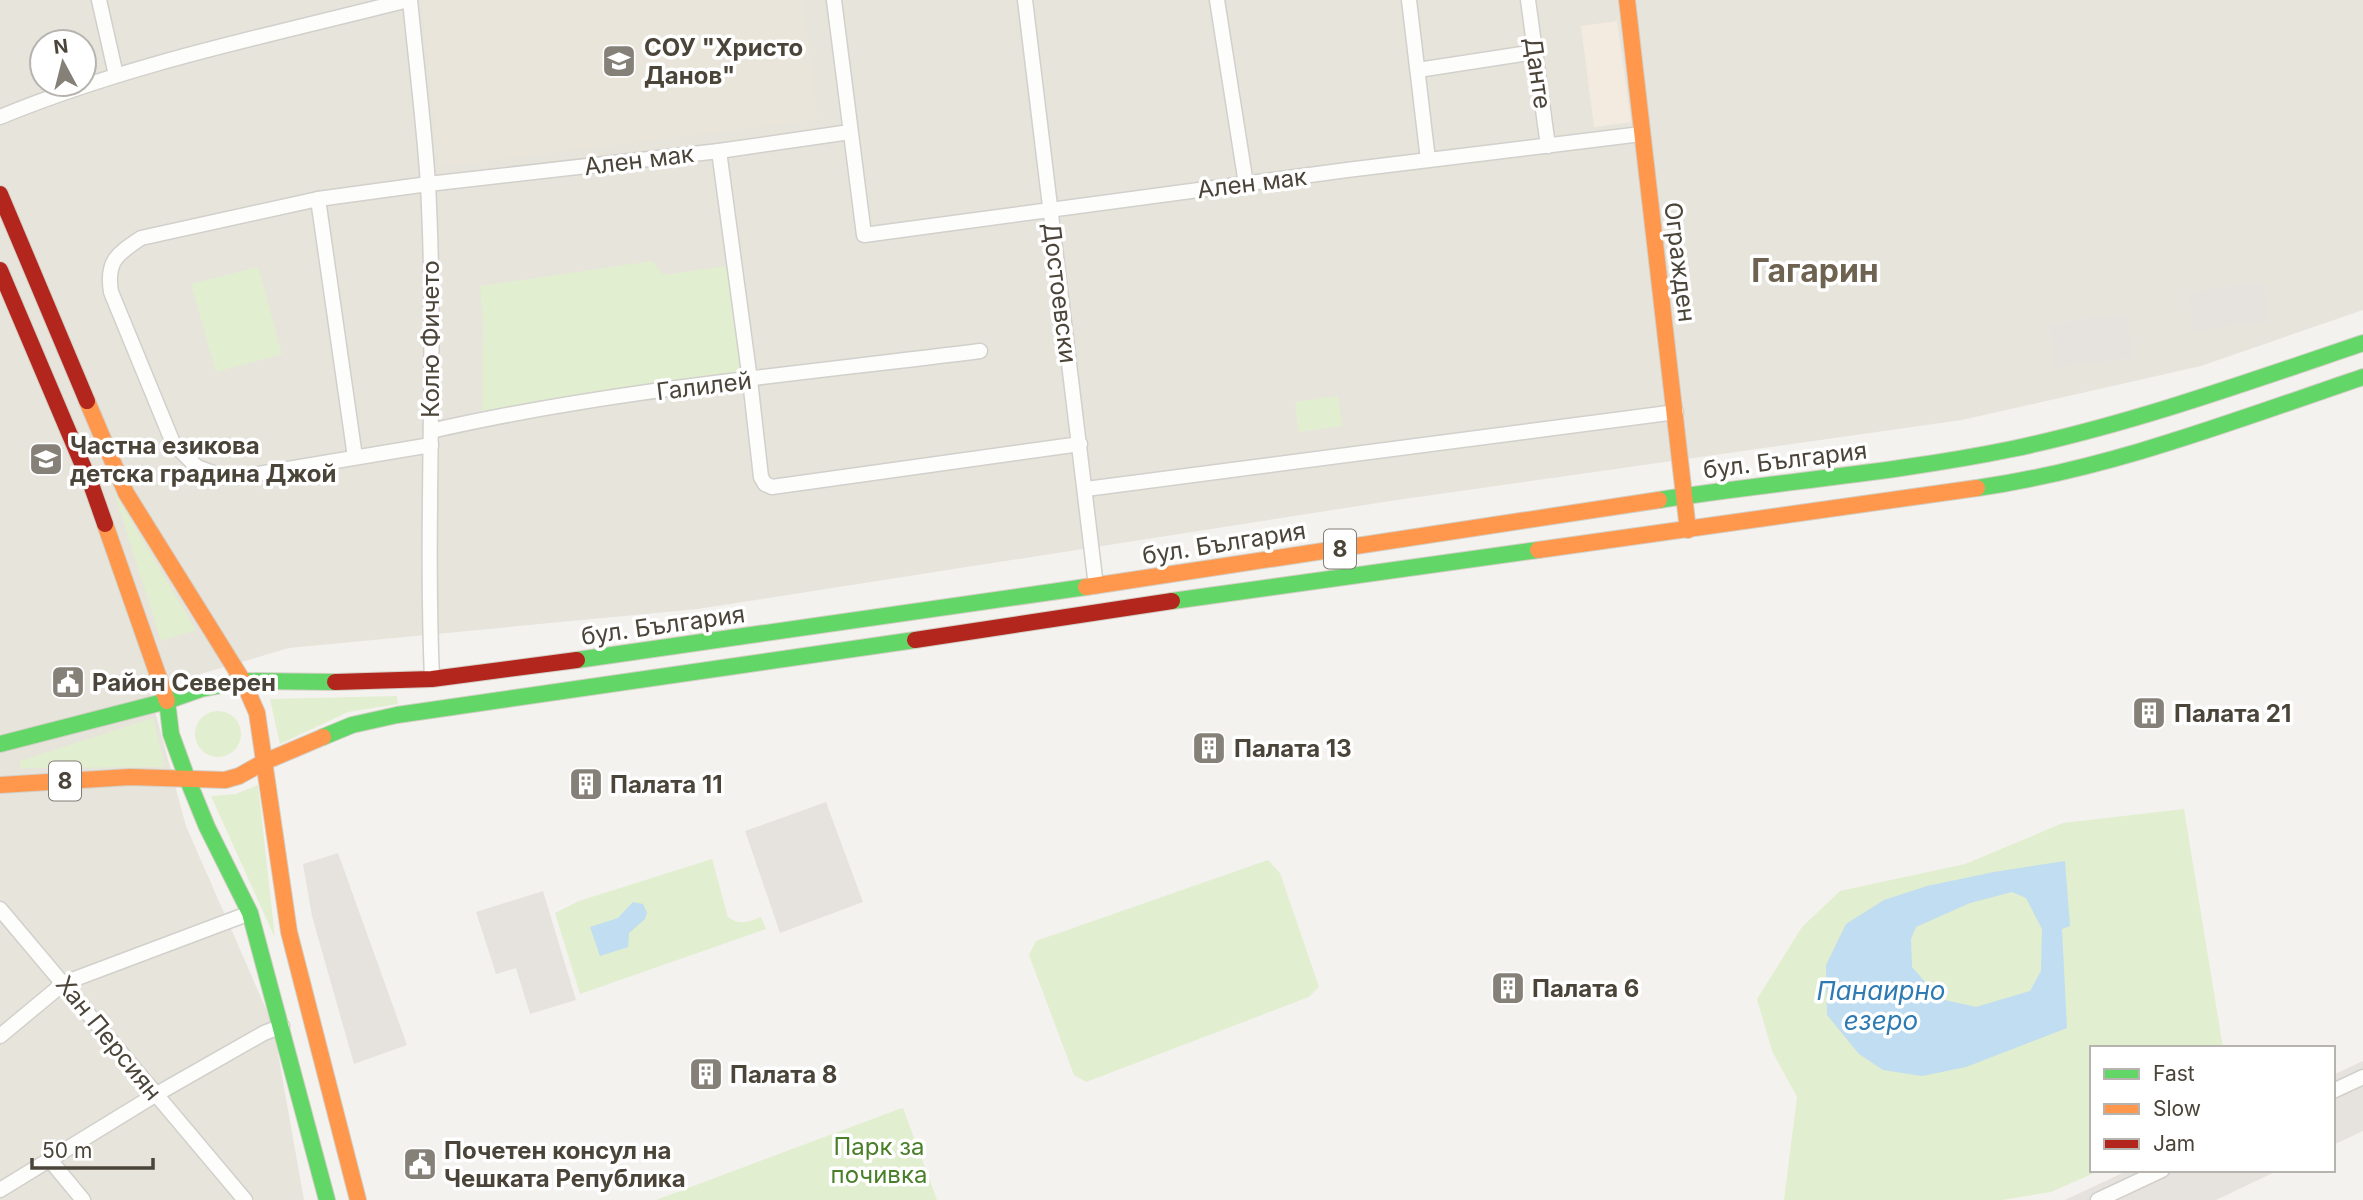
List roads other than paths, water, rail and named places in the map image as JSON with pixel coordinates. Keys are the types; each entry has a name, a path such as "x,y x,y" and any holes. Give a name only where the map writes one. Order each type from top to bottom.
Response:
{"main road":[{"name":"Огражден","path":"1627,0 1688,530"},
{"path":"0,194 126,493 243,681 257,713 289,932 358,1200"},
{"path":"0,270 92,487 167,701 171,734 187,778 207,827 250,913 327,1200"},
{"name":"бул. България","path":"243,681 303,683 432,679 1096,586 1684,496 1908,467 2011,449 2082,432 2255,380 2363,343"},
{"name":"8","path":"0,785 130,777 225,780 352,725 397,715 770,662 1283,584 1688,530 2018,482 2167,444 2363,377"},
{"name":"8","path":"0,744 167,701 201,689 243,681"}],"street":[{"path":"99,0 116,75"},
{"path":"0,117 50,96 116,75 409,0"},
{"name":"Колю Фичето","path":"409,0 428,184 431,328 429,580 432,679"},
{"path":"834,0 850,132"},
{"name":"Достоевски","path":"1025,0 1096,586"},
{"path":"1217,0 1246,184"},
{"path":"1409,0 1428,160"},
{"name":"Данте","path":"1528,0 1548,146"},
{"path":"1418,70 1535,52"},
{"name":"Ален мак","path":"224,477 197,467 173,443 111,292 109,277 117,254 141,238 318,200 428,184 719,151 850,132 864,235 1641,134"},
{"path":"719,151 761,477 765,484 772,487 1080,444"},
{"path":"318,200 355,457"},
{"name":"Галилей","path":"224,477 240,477 355,457 431,438 488,418 606,399 980,351"},
{"path":"1086,489 1676,412"},
{"name":"Хан Персиян","path":"0,909 245,1200"},
{"path":"0,1036 64,983 250,913"},
{"path":"0,1190 155,1095 264,1033 282,1026"},
{"path":"2335,1090 2363,1077"},
{"path":"50,1160 83,1200"},
{"path":"2098,1200 2158,1172"}],"water":[{"name":"Панаирно езеро","path":"2065,861 2070,926 2062,929 2067,1028 1966,1067 1922,1076 1883,1070 1859,1054 1827,1015 1826,965 1846,924 1884,900 1927,886","holes":["2012,892 2026,898 2042,929 2041,971 2030,991 1976,1007 1940,999 1912,967 1911,939 1916,927 1970,903"]},
{"path":"633,902 643,904 647,913 645,919 629,933 628,947 600,956 590,927 618,918"}],"place":[{"name":"СОУ \"Христо Данов\"","path":"619,61"},
{"name":"Частна езикова детска градина Джой","path":"46,459"},
{"name":"Район Северен","path":"68,682"},
{"name":"Палата 21","path":"2149,713"},
{"name":"Палата 13","path":"1209,748"},
{"name":"Палата 11","path":"586,784"},
{"name":"Палата 6","path":"1508,988"},
{"name":"Палата 8","path":"706,1074"},
{"name":"Почетен консул на Чешката Република","path":"420,1164"}],"district":[{"name":"Гагарин","path":"1815,270"}],"park label":[{"name":"Парк за почивка","path":"879,1160"}]}
